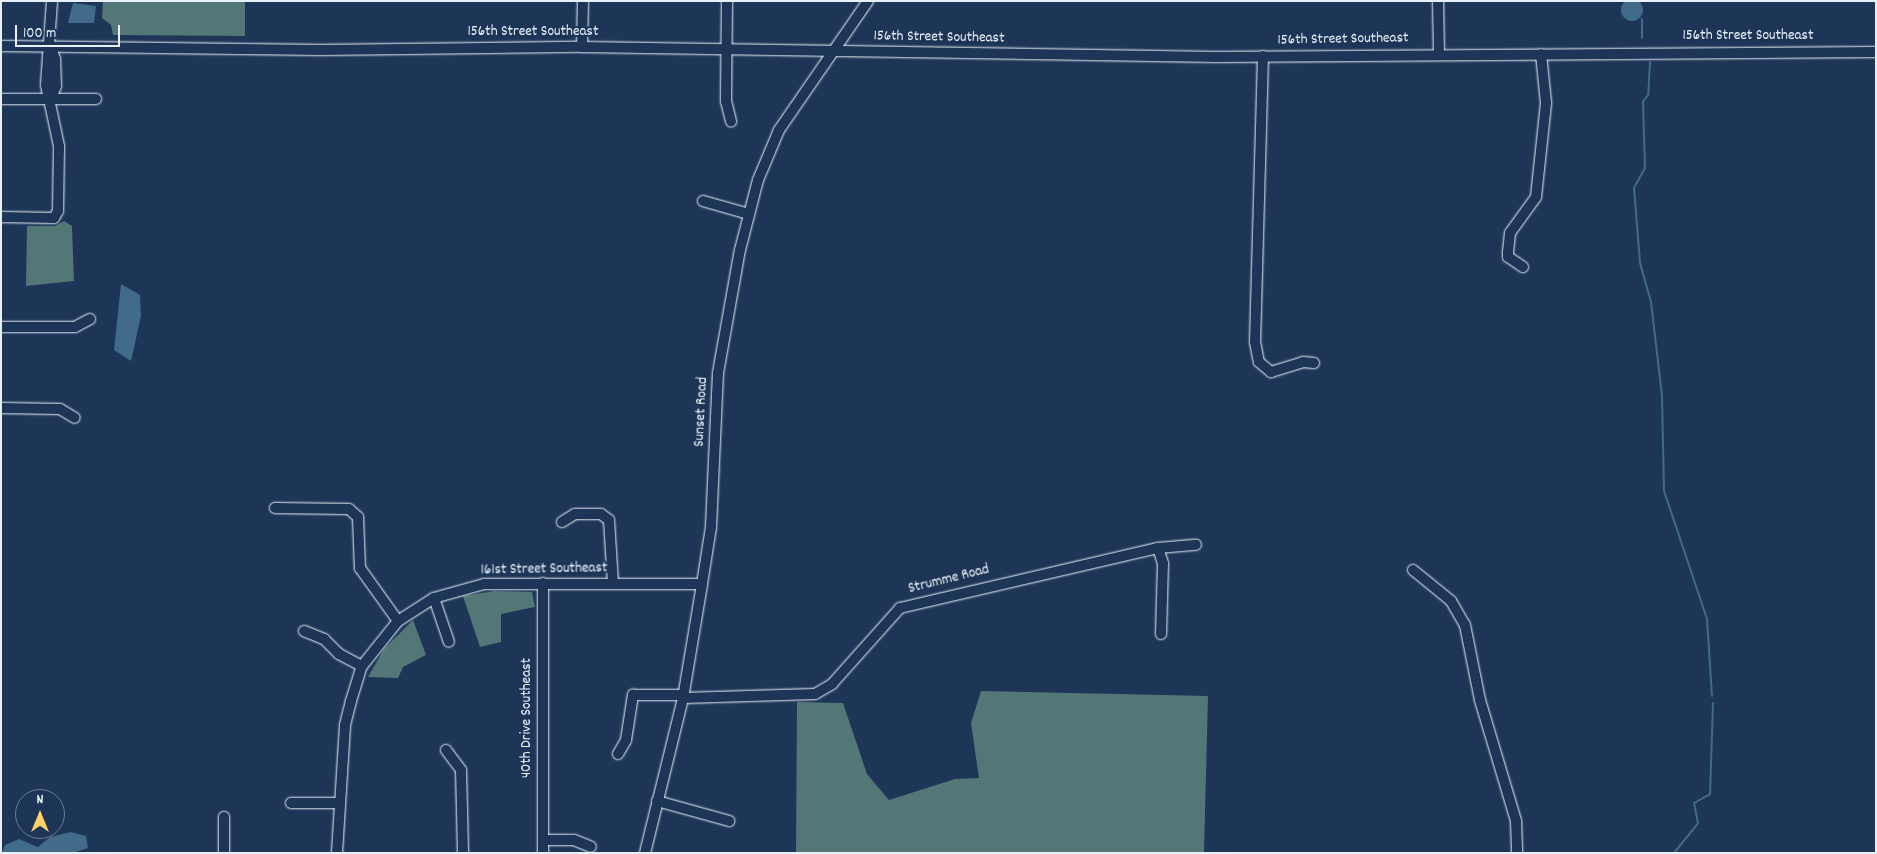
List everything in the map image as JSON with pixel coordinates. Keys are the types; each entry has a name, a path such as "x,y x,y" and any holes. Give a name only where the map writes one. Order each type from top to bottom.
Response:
{"street":[{"path":"1,217 54,218 58,211 59,146 51,99 46,84 46,60 51,47 52,1"},
{"path":"582,47 583,1"},
{"path":"727,1 726,101 731,121"},
{"name":"Sunset Road","path":"645,853 683,697 702,584 711,527 718,374 749,214 765,159 779,130 868,1"},
{"path":"1438,1 1439,54"},
{"name":"156th Street Southeast","path":"1,46 582,47 1263,56 1876,52"},
{"path":"1523,267 1508,257 1508,252 1510,233 1536,197 1546,103 1541,54"},
{"path":"1263,56 1255,342 1259,362 1271,372 1303,362 1314,362"},
{"path":"1,98 96,99"},
{"path":"703,201 749,214"},
{"path":"1,327 75,327 90,319"},
{"path":"1,408 60,409 75,418"},
{"path":"274,508 348,510 358,517 360,568 398,621"},
{"path":"562,522 575,514 601,514 608,520 613,584"},
{"name":"Strumme Road","path":"618,754 626,740 633,695 683,697 815,694 832,684 900,608 1158,548 1196,545"},
{"path":"1158,548 1163,563 1161,634"},
{"path":"1413,570 1452,602 1462,620 1483,711 1516,822 1517,853"},
{"name":"161st Street Southeast","path":"337,853 338,803 345,725 351,701 362,666 398,621 434,598 484,584 702,584"},
{"name":"40th Drive Southeast","path":"543,584 543,853"},
{"path":"434,598 449,642"},
{"path":"304,631 324,639 340,654 362,666"},
{"path":"446,750 461,770 462,853"},
{"path":"657,801 729,821"},
{"path":"291,803 338,803"},
{"path":"224,817 224,853"},
{"path":"543,840 574,840 591,847"}],"green space":[{"path":"103,1 245,1 245,36 113,35 111,25 102,18"},
{"path":"64,221 72,226 74,281 26,286 27,226 55,226"},
{"path":"495,591 532,592 535,607 501,614 501,642 480,647 463,596"},
{"path":"413,620 426,655 403,667 398,678 368,677 384,649"},
{"path":"981,691 1208,696 1204,853 796,853 797,702 843,703 867,774 889,800 955,779 979,778 971,723"}],"water":[{"path":"1632,-1 1640,2 1643,10 1640,18 1632,21 1624,18 1621,10 1624,2"},
{"path":"73,3 96,6 94,23 68,23"},
{"path":"121,284 140,295 141,316 131,361 114,350"},
{"path":"71,832 86,836 88,848 73,853 2,853 5,845 19,839 38,847 48,839 65,839 65,833"}],"waterway":[{"path":"1642,19 1642,38"},
{"path":"1650,62 1648,95 1643,102 1645,168 1634,188 1640,263 1651,302 1662,396 1664,491 1707,619 1712,696"},
{"path":"1674,853 1698,823 1694,803 1710,794 1713,703"}]}
